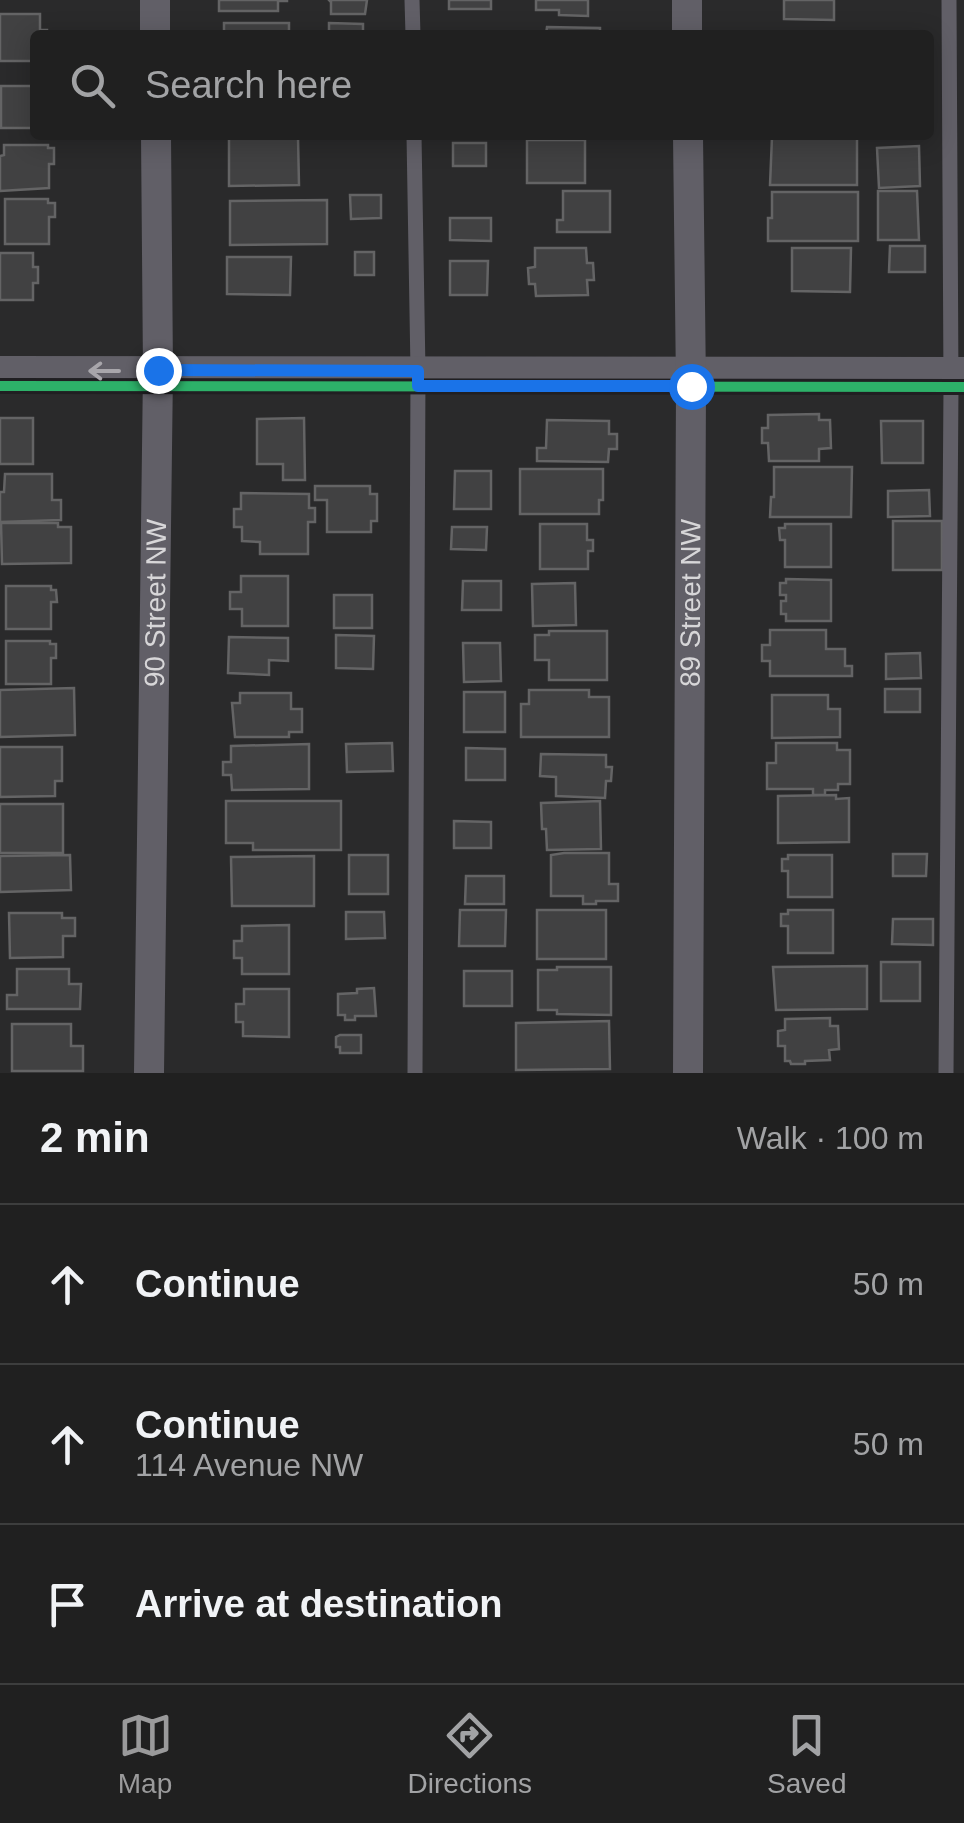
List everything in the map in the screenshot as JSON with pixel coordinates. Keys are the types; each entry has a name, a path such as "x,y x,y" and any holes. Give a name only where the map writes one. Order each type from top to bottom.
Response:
{"street":[{"path":"155,0 155,30"},
{"path":"687,0 687,30"},
{"name":"90 Street NW","path":"149,1073 158,370 156,140"},
{"name":"89 Street NW","path":"688,140 688,1073"},
{"path":"0,370 957,372"}],"lane":[{"path":"412,0 413,30"},
{"path":"946,1073 957,372 949,0"},
{"path":"414,140 418,371 415,1073"}],"building":[{"path":"219,0 287,1 278,1 278,11 219,11"},
{"path":"329,0 367,0 365,14 331,14"},
{"path":"449,0 491,0 491,9 449,9"},
{"path":"536,0 588,0 588,16 536,10"},
{"path":"784,0 834,0 834,20 784,19"},
{"path":"0,14 40,14 40,30 30,30 30,61 0,61"},
{"path":"224,23 289,23 289,30 224,30"},
{"path":"329,23 363,24 363,30 329,30"},
{"path":"547,27 600,28 600,30 547,30"},
{"path":"1,86 30,86 30,128 1,128"},
{"path":"229,140 298,140 299,185 229,186"},
{"path":"527,140 585,140 585,183 527,183"},
{"path":"772,140 857,140 857,185 770,185"},
{"path":"453,143 486,143 486,166 453,166"},
{"path":"4,145 54,148 49,188 0,191 0,156 4,155"},
{"path":"919,146 920,186 879,188 877,148"},
{"path":"563,191 610,191 610,232 557,232 557,220 563,220"},
{"path":"878,191 917,191 919,240 878,240"},
{"path":"772,192 858,192 858,241 768,241"},
{"path":"350,195 381,195 381,218 351,219"},
{"path":"5,199 48,199 48,203 55,203 55,217 49,217 49,244 5,244"},
{"path":"327,200 327,244 230,245 230,201"},
{"path":"450,218 491,218 491,241 450,240"},
{"path":"890,246 925,246 925,272 889,272"},
{"path":"535,248 586,248 587,263 593,263 594,280 587,280 588,295 536,296 535,284 529,284 528,268 535,267"},
{"path":"792,248 851,248 850,292 792,291"},
{"path":"355,252 374,252 374,275 355,275"},
{"path":"0,253 33,253 38,283 33,283 33,300 0,300"},
{"path":"227,257 291,257 290,295 227,294"},
{"path":"450,261 488,261 487,295 450,295"},
{"path":"819,414 819,420 830,420 831,448 819,449 819,461 769,461 768,443 762,443 762,428 768,428 768,415"},
{"path":"0,418 33,418 33,464 0,464"},
{"path":"304,418 305,480 283,480 283,464 257,464 257,419"},
{"path":"547,420 609,421 609,434 617,434 617,449 609,449 608,462 537,461 537,448 546,448"},
{"path":"881,421 923,421 923,463 882,463"},
{"path":"774,467 852,467 851,517 770,517"},
{"path":"520,469 603,469 599,514 520,514"},
{"path":"455,471 491,471 491,509 454,509"},
{"path":"5,474 52,474 52,500 61,500 61,520 0,522 0,492 4,492"},
{"path":"315,486 370,486 370,494 377,494 377,521 371,521 371,532 327,532 327,500 315,500"},
{"path":"929,490 930,516 888,517 888,491"},
{"path":"241,493 309,494 315,522 308,522 308,554 260,554 260,542 242,541 242,527 234,527 234,509 241,509"},
{"path":"893,521 942,521 942,570 893,570"},
{"path":"1,523 58,523 58,527 71,527 71,563 2,564"},
{"path":"540,524 587,524 587,540 593,540 593,551 588,551 588,569 540,569"},
{"path":"785,524 831,524 831,567 785,567 785,540 780,540 779,528 785,528"},
{"path":"452,527 487,527 486,550 451,549"},
{"path":"241,576 288,576 288,626 242,626 242,609 230,609 230,592 241,592"},
{"path":"786,579 831,580 831,621 786,621 786,614 781,614 781,601 786,601 786,595 780,595 780,583 786,583"},
{"path":"463,581 501,581 501,610 462,610"},
{"path":"575,583 576,625 533,626 532,584"},
{"path":"6,586 51,586 51,590 56,590 57,602 51,602 51,629 6,629"},
{"path":"334,595 372,595 372,628 334,628"},
{"path":"770,630 826,630 826,649 845,649 845,666 852,666 852,676 770,676 770,661 762,661 762,645 770,645"},
{"path":"549,631 607,631 607,680 549,680 549,660 535,660 535,635 549,635"},
{"path":"336,635 374,636 373,669 336,668"},
{"path":"229,637 288,638 288,661 269,660 269,675 228,673"},
{"path":"6,641 56,644 56,658 51,658 51,684 6,684"},
{"path":"463,643 500,643 501,681 464,682"},
{"path":"920,653 921,678 886,679 886,654"},
{"path":"74,688 75,735 0,737 0,690"},
{"path":"885,689 920,689 920,712 885,712"},
{"path":"529,690 589,690 589,697 609,697 609,737 521,737 521,704 529,704"},
{"path":"464,692 505,692 505,732 464,732"},
{"path":"240,693 291,693 291,709 302,709 302,732 289,732 289,737 235,737 232,703 240,703"},
{"path":"772,695 828,695 828,709 840,709 840,737 772,738"},
{"path":"392,743 393,771 347,772 346,744"},
{"path":"776,743 837,743 837,750 850,750 850,784 838,784 838,790 825,790 825,795 813,795 813,789 767,789 767,763 776,763"},
{"path":"309,744 309,789 232,790 231,775 223,775 223,762 231,762 231,746"},
{"path":"0,747 62,747 62,781 55,781 55,796 0,797"},
{"path":"466,748 505,749 505,780 466,780"},
{"path":"541,754 606,755 606,767 612,767 605,798 556,796 556,777 540,776"},
{"path":"836,795 836,799 849,798 849,842 778,843 778,796"},
{"path":"226,801 341,801 341,850 253,850 253,843 226,843"},
{"path":"600,801 601,849 547,850 541,803"},
{"path":"0,804 63,804 63,853 0,853"},
{"path":"454,821 491,822 491,848 454,848"},
{"path":"609,853 609,884 618,884 618,901 583,904 583,896 551,896 551,855"},
{"path":"893,854 927,854 926,876 893,876"},
{"path":"70,855 71,890 0,892 0,856"},
{"path":"349,855 388,855 388,894 349,894"},
{"path":"788,855 832,855 832,897 788,897 788,871 782,871 782,859 788,859"},
{"path":"314,856 314,906 232,906 231,857"},
{"path":"466,876 504,876 504,904 465,904"},
{"path":"460,910 506,910 505,946 459,946"},
{"path":"537,910 606,910 606,959 537,959"},
{"path":"788,910 833,910 833,953 788,953 788,926 781,926 781,914 788,914"},
{"path":"346,912 384,912 385,938 346,939"},
{"path":"9,913 62,913 62,918 75,918 75,936 63,936 63,957 10,958"},
{"path":"893,919 933,919 933,945 892,944"},
{"path":"289,925 289,974 242,974 242,958 234,958 234,941 242,941 242,926"},
{"path":"881,962 920,962 920,1001 881,1001"},
{"path":"867,966 867,1009 776,1010 773,967"},
{"path":"611,967 611,1015 538,1010 538,970"},
{"path":"17,969 69,969 69,984 81,984 80,1009 7,1009 7,995 17,995"},
{"path":"464,971 512,971 512,1006 464,1006"},
{"path":"374,988 376,1016 345,1020 345,1015 338,1015 338,994"},
{"path":"244,989 289,989 289,1037 243,1036 243,1022 236,1022 236,1004 244,1004"},
{"path":"830,1018 830,1026 838,1026 839,1049 829,1050 830,1060 805,1064 785,1061 785,1046 778,1046 778,1031 785,1030 785,1019"},
{"path":"609,1021 610,1069 516,1070 516,1023"},
{"path":"12,1024 71,1024 71,1046 83,1046 83,1071 12,1071"},
{"path":"361,1035 361,1053 340,1053 336,1037"}],"cycle path":[{"path":"0,386 964,387"}],"route":[{"path":"158,370 418,371 418,386 691,386"}]}
